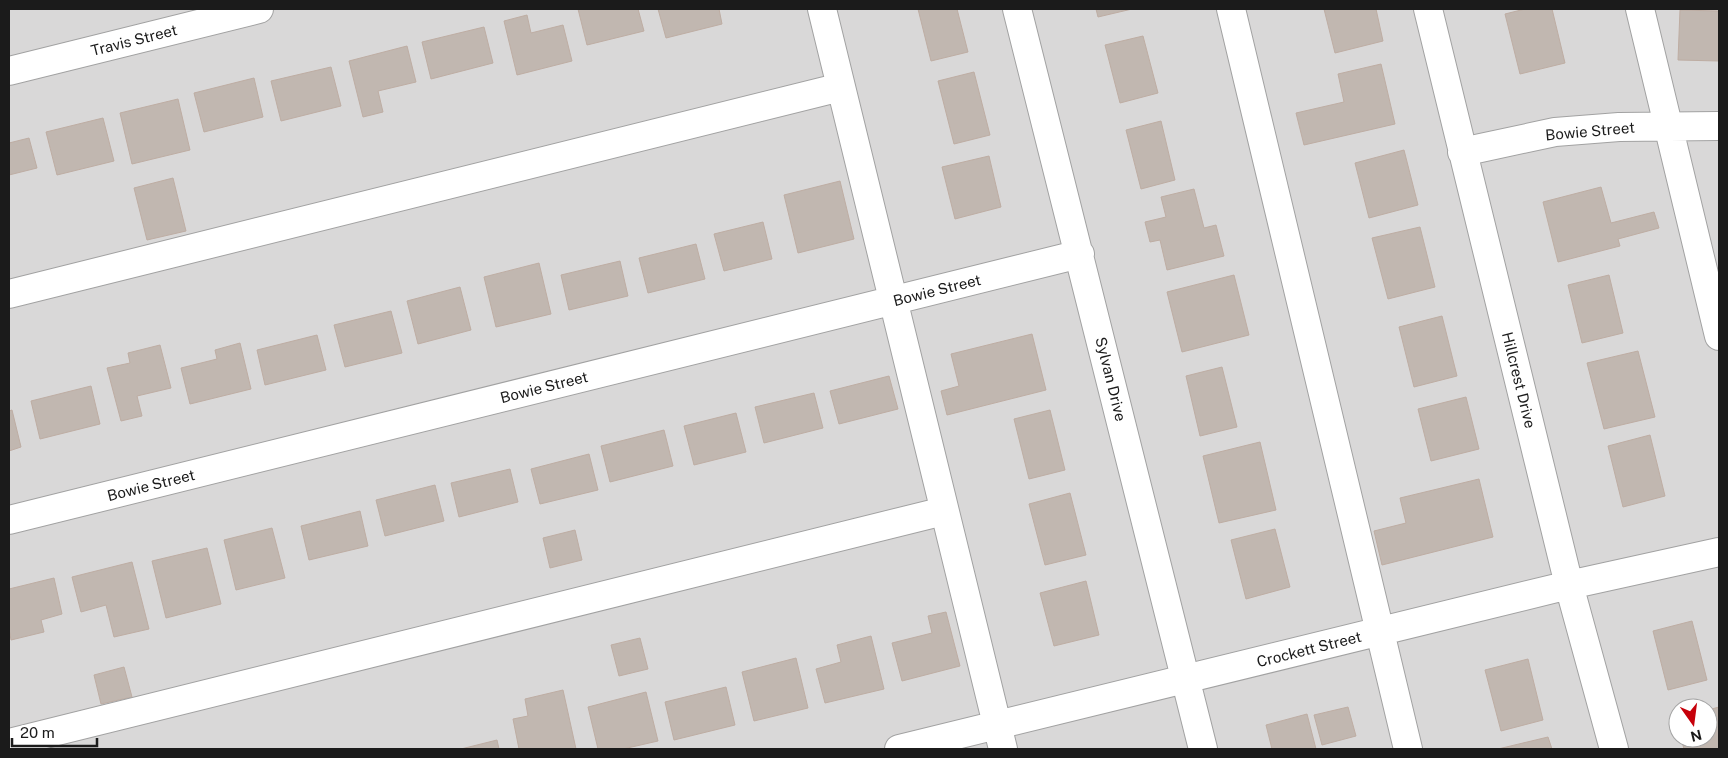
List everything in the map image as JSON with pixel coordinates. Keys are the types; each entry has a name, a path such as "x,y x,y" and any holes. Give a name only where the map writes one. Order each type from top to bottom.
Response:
{"street":[{"name":"Travis Street","path":"9,71 258,9"},
{"path":"822,9 1000,737"},
{"name":"Sylvan Drive","path":"1017,9 1203,749"},
{"path":"1231,9 1408,749"},
{"name":"Hillcrest Drive","path":"1428,9 1569,585 1614,749"},
{"path":"1640,9 1718,328"},
{"path":"9,294 841,87"},
{"name":"Bowie Street","path":"1462,152 1555,132 1619,127 1719,126"},
{"name":"Bowie Street","path":"9,520 1080,254"},
{"path":"9,743 944,511"},
{"name":"Crockett Street","path":"898,749 1000,737 1186,679 1569,585 1719,552"}],"shaded area":[{"path":"9,9 1719,9 1719,749 9,749"}],"building":[{"path":"578,9 638,9 644,31 587,45"},
{"path":"658,9 719,9 722,24 666,38"},
{"path":"918,9 957,9 968,52 931,61"},
{"path":"1096,9 1132,9 1098,17"},
{"path":"1324,9 1376,9 1383,41 1335,53"},
{"path":"1525,9 1552,9 1565,63 1520,74 1505,14"},
{"path":"1680,10 1719,11 1719,61 1678,60"},
{"path":"527,15 531,33 563,25 572,61 517,75 504,21"},
{"path":"484,27 493,63 431,79 422,42"},
{"path":"1143,36 1158,93 1120,103 1105,45"},
{"path":"407,46 416,82 378,91 383,112 363,117 349,61"},
{"path":"1381,64 1395,124 1304,145 1296,113 1344,102 1338,74"},
{"path":"331,67 341,106 281,121 271,81"},
{"path":"974,72 990,135 954,144 938,81"},
{"path":"254,78 263,117 204,132 194,93"},
{"path":"178,99 190,150 132,164 120,113"},
{"path":"103,118 114,161 57,175 46,132"},
{"path":"1161,121 1175,180 1141,189 1126,130"},
{"path":"29,138 37,168 9,175 9,143"},
{"path":"1404,150 1418,205 1369,218 1355,163"},
{"path":"989,156 1001,207 955,219 942,167"},
{"path":"173,178 186,231 147,240 134,188"},
{"path":"840,181 854,239 798,253 784,195"},
{"path":"1601,187 1611,223 1654,212 1659,228 1618,239 1620,246 1558,262 1543,202"},
{"path":"1194,189 1204,228 1216,225 1224,256 1167,270 1160,240 1150,242 1145,222 1166,217 1161,197"},
{"path":"763,222 772,259 724,271 714,234"},
{"path":"1420,227 1435,287 1388,299 1372,238"},
{"path":"696,244 705,279 648,293 639,258"},
{"path":"620,261 628,296 569,310 561,275"},
{"path":"539,263 551,314 496,327 484,277"},
{"path":"1234,275 1249,335 1182,352 1167,292"},
{"path":"1609,275 1623,333 1582,343 1568,285"},
{"path":"460,287 471,330 418,344 407,301"},
{"path":"391,311 402,353 345,367 334,325"},
{"path":"1442,316 1457,376 1414,387 1399,327"},
{"path":"1032,334 1046,390 947,415 941,391 959,386 951,354"},
{"path":"317,335 326,370 265,385 257,350"},
{"path":"240,343 251,389 190,404 181,368 217,359 215,350"},
{"path":"160,345 171,388 137,396 142,416 121,421 107,368 130,363 128,353"},
{"path":"1638,351 1655,417 1604,429 1587,363"},
{"path":"1222,367 1237,427 1200,436 1186,376"},
{"path":"889,376 898,409 839,424 830,391"},
{"path":"91,386 100,424 40,439 31,401"},
{"path":"814,393 823,428 764,443 755,407"},
{"path":"1466,397 1479,449 1431,461 1418,409"},
{"path":"12,410 21,447 9,451 9,411"},
{"path":"1050,410 1065,470 1029,479 1014,419"},
{"path":"736,413 746,452 694,465 684,426"},
{"path":"664,430 673,466 610,482 601,446"},
{"path":"1650,435 1665,496 1623,507 1608,446"},
{"path":"1260,442 1276,510 1219,523 1203,456"},
{"path":"589,454 598,490 540,504 531,469"},
{"path":"510,469 518,502 459,517 451,483"},
{"path":"1479,479 1493,537 1382,565 1374,531 1406,523 1400,498"},
{"path":"435,485 444,521 385,536 376,500"},
{"path":"1070,493 1086,555 1045,565 1029,504"},
{"path":"360,511 368,546 309,560 301,526"},
{"path":"272,528 285,578 236,590 224,540"},
{"path":"1275,529 1290,587 1246,599 1231,540"},
{"path":"575,530 582,560 550,568 543,538"},
{"path":"207,548 221,604 166,618 152,561"},
{"path":"132,562 149,629 114,637 106,605 81,612 72,577"},
{"path":"54,578 62,614 41,620 44,632 11,640 9,629 9,589"},
{"path":"1086,581 1099,635 1054,646 1040,593"},
{"path":"946,612 960,666 902,681 892,643 932,633 928,616"},
{"path":"1692,621 1707,680 1668,690 1653,631"},
{"path":"871,636 884,689 825,703 816,669 841,662 837,645"},
{"path":"640,638 648,669 619,676 611,645"},
{"path":"796,658 808,708 754,721 742,672"},
{"path":"1528,659 1543,720 1501,731 1485,670"},
{"path":"124,667 132,697 101,704 94,675"},
{"path":"726,687 735,725 674,740 665,702"},
{"path":"563,690 576,749 519,749 513,719 528,716 525,699"},
{"path":"646,692 658,741 623,749 598,749 588,707"},
{"path":"1348,707 1356,736 1322,745 1314,715"},
{"path":"1718,707 1719,749 1684,749 1718,748"},
{"path":"1307,714 1316,749 1272,749 1266,725"},
{"path":"1548,737 1552,749 1498,749"},
{"path":"497,740 499,749 461,749"}]}
